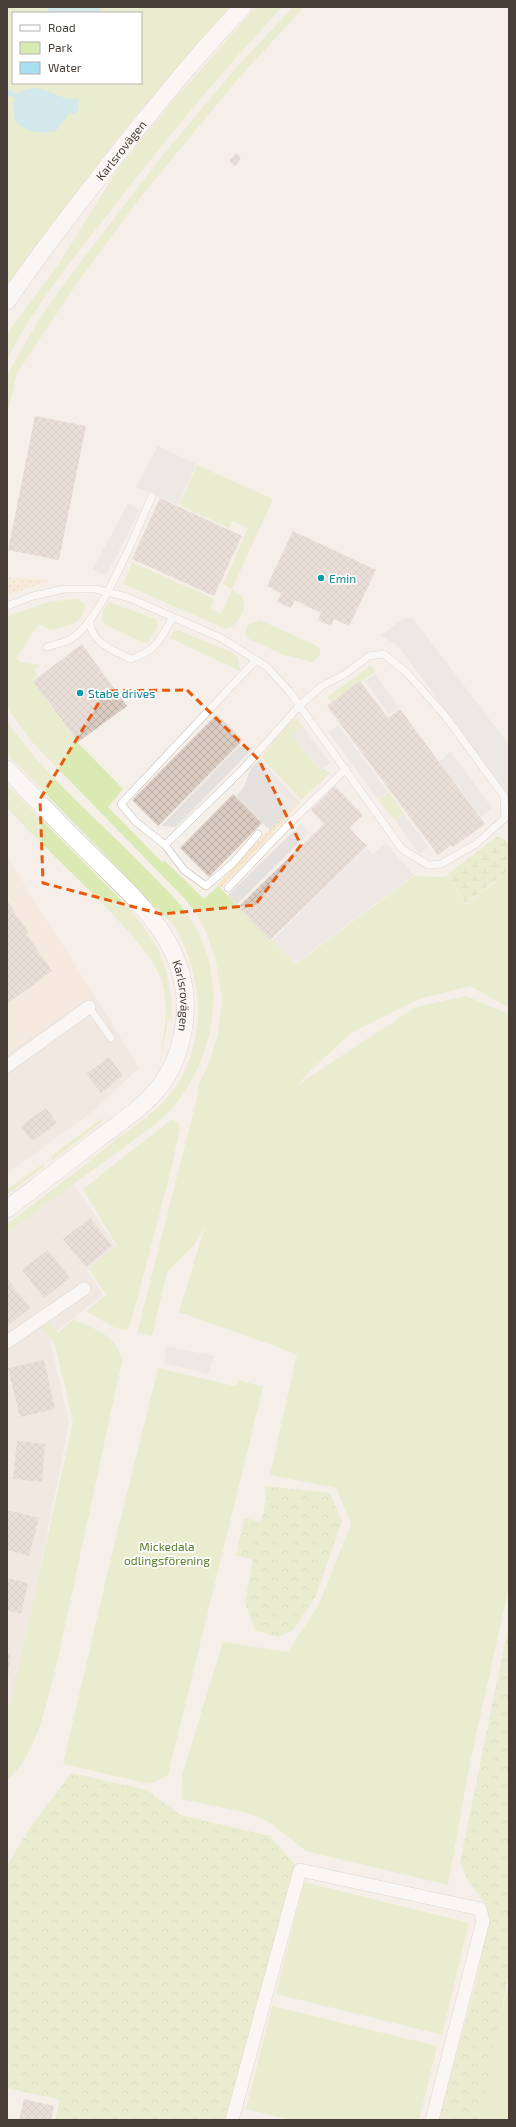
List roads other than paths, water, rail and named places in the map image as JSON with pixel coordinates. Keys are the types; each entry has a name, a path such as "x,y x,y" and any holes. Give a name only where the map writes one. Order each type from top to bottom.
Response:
{"street":[{"name":"Karlsrovägen","path":"7,301 87,192 167,91 243,7"},
{"name":"Karlsrovägen","path":"7,769 35,800 153,918 173,949 181,970 186,1004 182,1041 175,1061 160,1086 148,1099 114,1128 7,1209"},
{"path":"7,1066 89,1007"},
{"path":"7,1342 84,1290"},
{"path":"232,2120 300,1870 480,1909 483,1921 432,2120"}],"lane":[{"path":"47,647 71,639 90,622 107,592 152,496"},
{"path":"7,606 33,596 64,589 95,588 127,597 221,638 267,667 300,705 402,849 428,865 441,864 476,844 505,818 504,796 446,717 408,674 384,654 369,656 346,674 322,686 300,705 242,770 165,845"},
{"path":"90,622 91,630 97,639 112,650 131,660 147,653 156,645 173,617"},
{"path":"256,660 121,804 135,822 165,845 184,870 206,886 233,863 258,834"},
{"path":"228,888 288,825 346,769"},
{"path":"89,1007 111,1038"}],"water":[{"path":"50,7 101,7 98,12 47,12"},
{"path":"35,88 62,97 79,99 78,111 74,115 70,112 56,131 39,132 25,128 15,122 15,98 21,91"}],"waterway":[{"path":"7,92 16,96"}],"place":[{"name":"Emin","path":"321,578"},
{"name":"Stabe drives","path":"80,693"}],"park label":[{"name":"Mickedala odlingsförening","path":"167,1553"}]}
